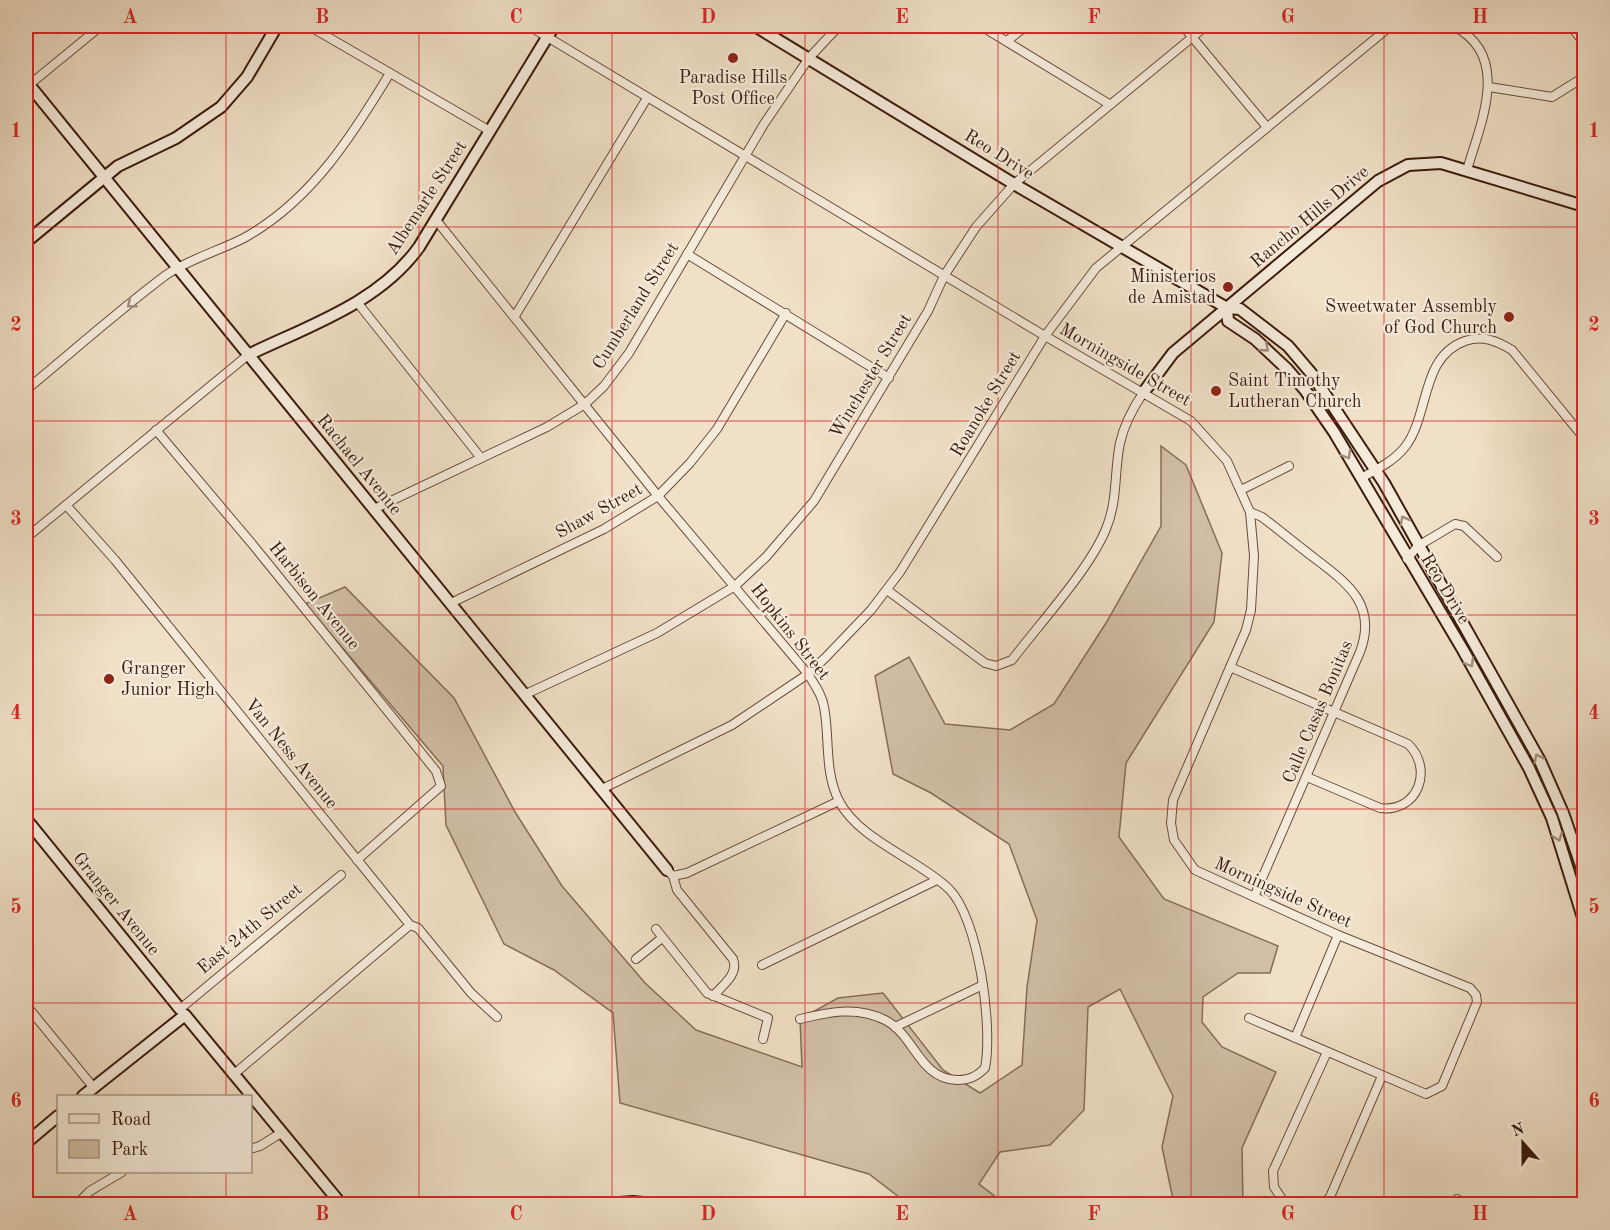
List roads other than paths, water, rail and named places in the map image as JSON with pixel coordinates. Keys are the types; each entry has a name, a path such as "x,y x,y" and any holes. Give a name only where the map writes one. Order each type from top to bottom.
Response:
{"street":[{"path":"28,88 100,26"},
{"path":"26,242 118,166 176,138 221,107 247,77 277,26"},
{"path":"309,26 490,131"},
{"name":"Morningside Street","path":"529,26 944,276 1191,421 1227,461 1250,512 1254,556 1251,610 1246,630 1173,800 1171,823 1174,840 1190,866 1338,934 1472,990 1476,1005 1442,1086 1426,1094 1382,1076"},
{"name":"Albemarle Street","path":"248,355 357,302 397,274 413,256 436,220 554,26"},
{"name":"Reo Drive","path":"755,26 1121,247 1227,308 1240,309 1288,346 1311,373 1376,471 1540,761 1563,813 1584,874"},
{"name":"Cumberland Street","path":"374,509 547,427 585,404 625,360 744,156 809,58 839,26"},
{"path":"981,26 1109,104"},
{"path":"1007,40 1026,26"},
{"path":"1184,26 1266,126"},
{"name":"Winchester Street","path":"526,694 657,633 735,586 775,548 814,501 928,311 944,276 976,227 1014,184 1206,26"},
{"name":"Roanoke Street","path":"602,789 732,725 808,674 871,610 902,571 1045,336 1096,268 1387,28 1397,26"},
{"path":"1452,26 1469,36 1480,49 1486,63 1489,87 1467,170"},
{"path":"1571,26 1584,43"},
{"path":"26,390 168,274 245,237 278,216 299,197 341,150 390,73"},
{"path":"1489,87 1552,97 1584,76"},
{"name":"Rachael Avenue","path":"28,88 104,177 670,873"},
{"path":"515,316 647,98"},
{"name":"Rancho Hills Drive","path":"887,590 981,660 996,666 1012,660 1087,561 1105,531 1113,509 1120,443 1132,410 1173,353 1385,176 1400,168 1425,163 1441,163 1584,206"},
{"name":"Hopkins Street","path":"436,220 658,496 808,674 824,705 832,778 839,801 872,835 954,894 968,919 983,986 987,1061 985,1068 975,1077 955,1080 937,1075 927,1067 906,1036 875,1016 834,1010 800,1019"},
{"path":"687,254 889,378"},
{"path":"357,302 481,458"},
{"name":"Reo Drive","path":"1227,308 1228,321 1277,359 1305,390 1361,478 1468,659 1529,768 1552,818 1584,921"},
{"name":"Shaw Street","path":"451,603 604,529 658,496 690,463 717,429 786,313"},
{"path":"1361,478 1376,471 1406,446 1440,359 1456,345 1478,339 1497,341 1512,350 1584,438"},
{"path":"26,538 248,355"},
{"name":"Harbison Avenue","path":"156,430 254,545 436,771 441,786 357,860"},
{"path":"1241,490 1289,466"},
{"name":"Van Ness Avenue","path":"66,505 115,560 410,925 418,928 471,993 497,1017"},
{"name":"Calle Casas Bonitas","path":"1250,512 1262,517 1345,582 1362,606 1365,629 1363,644 1335,712 1254,897"},
{"path":"1407,559 1418,546 1455,524 1464,526 1497,557"},
{"path":"1230,668 1408,744 1420,762 1420,786 1407,802 1386,808 1307,777"},
{"path":"713,996 734,972 736,966 733,959 677,890 670,873 687,873 839,801"},
{"name":"Granger Avenue","path":"26,819 250,1095"},
{"name":"East 24th Street","path":"84,1095 341,875"},
{"path":"762,965 937,880"},
{"path":"234,1075 410,925"},
{"path":"656,929 707,993 768,1018 763,1039"},
{"path":"1295,1038 1338,934"},
{"path":"636,959 662,938"},
{"path":"895,1027 983,986"},
{"path":"26,1005 94,1088"},
{"path":"1249,1018 1382,1076 1330,1197 1323,1204"},
{"path":"1285,1204 1274,1187 1273,1171 1327,1052"},
{"name":"Granger Avenue","path":"252,1097 341,1204"},
{"path":"26,1143 57,1117"},
{"path":"252,1148 281,1133"},
{"path":"77,1204 90,1191 120,1173"},
{"path":"608,1204 633,1202 654,1204"}],"place":[{"name":"Paradise Hills Post Office","path":"733,58"},
{"name":"Ministerios de Amistad","path":"1228,287"},
{"name":"Sweetwater Assembly of God Church","path":"1509,317"},
{"name":"Saint Timothy Lutheran Church","path":"1216,391"},
{"name":"Granger Junior High","path":"109,679"}]}
